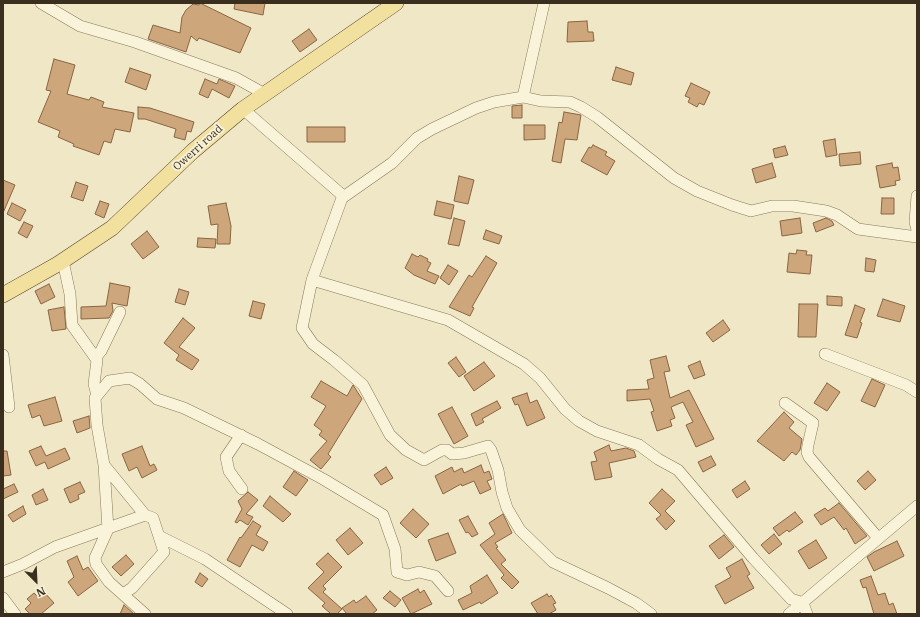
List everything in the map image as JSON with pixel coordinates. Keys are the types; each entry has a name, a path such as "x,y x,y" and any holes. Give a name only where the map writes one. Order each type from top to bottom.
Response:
{"main road":[{"name":"Owerri road","path":"5,291 63,261 88,246 124,218 193,151 262,93 396,3"}],"street":[{"path":"41,3 80,26 135,42 236,78 262,93"},
{"path":"523,97 544,3"},
{"path":"651,614 636,603 553,562 520,530 507,508 498,470 491,450 488,446 464,453 452,454 447,450 442,450 424,460 406,450 390,435 363,385 334,360 312,344 302,328 312,280 342,198 392,163 417,138 432,129 476,108 494,102 523,97 540,101 570,102 581,107 598,117 674,178 697,191 732,205 751,210 772,206 793,206 826,211 837,215 858,229 917,237"},
{"path":"242,109 341,194 342,198"},
{"path":"917,196 915,222 917,230"},
{"path":"63,261 70,294 72,324 96,357 97,364 94,384 97,395"},
{"path":"312,280 448,320 524,364 540,378 565,409 579,421 597,431 639,445 658,459 678,470 753,558 791,599 803,603"},
{"path":"96,357 101,351 120,312"},
{"path":"825,354 906,385 917,392"},
{"path":"3,355 9,407"},
{"path":"144,614 123,594 119,593 109,582 96,564 95,558 108,529 104,465 97,425 95,398 109,381 130,378 140,384 157,399 184,408 241,435 323,478 384,515 395,549 397,572 407,575 420,572 435,576 448,591"},
{"path":"785,403 813,423 807,452 809,457 878,538"},
{"path":"241,435 226,457 229,471 242,489"},
{"path":"104,465 145,514 153,518 164,552 132,588 123,594"},
{"path":"789,614 917,506"},
{"path":"3,572 24,564 55,547 108,529 145,514"},
{"path":"158,536 205,559 283,613"},
{"path":"3,598 15,614"},
{"path":"803,603 807,614"}],"building":[{"path":"200,3 251,28 240,53 199,38 197,41 191,36 186,52 148,39 153,25 180,33 182,17 186,10 193,4 199,5"},
{"path":"235,3 265,3 263,15 234,9"},
{"path":"587,21 588,32 593,32 594,41 567,42 568,22"},
{"path":"309,29 317,40 300,52 292,41"},
{"path":"54,59 75,65 67,94 89,100 91,97 104,102 102,107 134,113 130,132 115,129 111,143 104,141 99,155 73,146 74,144 58,137 60,131 38,122 51,91 46,90"},
{"path":"616,67 634,73 631,85 612,80"},
{"path":"130,68 151,75 146,90 125,82"},
{"path":"205,79 217,84 219,79 235,86 229,98 212,89 208,98 199,94"},
{"path":"691,83 710,92 704,105 699,103 697,107 688,102 690,98 685,96"},
{"path":"522,105 522,118 512,118 512,106"},
{"path":"138,107 150,108 194,122 191,132 187,131 185,140 174,137 176,129 145,119 138,119"},
{"path":"564,112 581,115 577,140 565,139 561,163 552,161 559,122 562,123"},
{"path":"524,125 545,125 545,139 524,140"},
{"path":"307,127 345,127 345,142 307,142"},
{"path":"835,139 837,155 826,157 823,141"},
{"path":"593,145 607,152 605,155 615,161 607,175 581,161 589,147 591,148"},
{"path":"785,146 788,155 775,158 773,149"},
{"path":"860,152 861,164 840,166 839,154"},
{"path":"772,163 776,177 756,183 752,169"},
{"path":"892,163 893,168 898,167 900,180 895,181 896,185 880,188 876,166"},
{"path":"459,176 474,180 468,204 454,201"},
{"path":"3,180 15,185 3,213"},
{"path":"76,182 88,186 83,201 71,197"},
{"path":"882,198 894,198 894,214 881,214"},
{"path":"100,201 109,204 104,218 95,214"},
{"path":"437,201 454,205 451,219 434,215"},
{"path":"12,203 26,210 20,221 7,214"},
{"path":"226,203 231,226 230,244 217,244 218,224 211,225 208,206"},
{"path":"454,218 465,221 459,246 448,244"},
{"path":"800,218 802,233 782,236 780,221"},
{"path":"826,218 832,221 834,225 816,232 813,223"},
{"path":"24,222 33,226 27,238 18,233"},
{"path":"486,230 502,236 499,244 483,239"},
{"path":"147,231 159,247 143,259 131,244"},
{"path":"198,238 216,239 215,248 197,247"},
{"path":"797,250 807,251 806,255 812,255 810,274 787,272 789,253 796,254"},
{"path":"412,254 418,257 420,255 428,259 427,261 431,263 427,271 439,276 435,284 414,275 405,268"},
{"path":"486,256 497,263 472,307 474,308 470,316 449,307 469,275 472,277"},
{"path":"866,258 876,260 874,272 865,271"},
{"path":"448,265 458,271 449,285 440,278"},
{"path":"110,283 130,287 127,306 112,303 113,311 109,318 81,319 81,307 106,306"},
{"path":"49,284 55,297 41,304 35,291"},
{"path":"179,289 189,292 185,305 175,302"},
{"path":"827,296 842,297 842,306 827,305"},
{"path":"883,299 905,306 900,322 877,316"},
{"path":"253,301 265,304 261,319 249,316"},
{"path":"799,304 818,304 816,337 798,337"},
{"path":"855,305 865,309 860,322 862,323 857,338 845,335"},
{"path":"64,307 66,329 52,331 48,310"},
{"path":"183,318 195,328 179,347 199,360 192,370 176,360 179,355 164,343"},
{"path":"723,320 730,330 713,342 706,333"},
{"path":"666,356 670,371 664,372 670,398 689,390 714,439 696,447 686,425 693,422 683,402 671,407 675,418 670,420 672,426 657,431 651,412 654,411 650,399 627,401 627,390 649,389 647,380 654,378 650,360"},
{"path":"456,357 466,372 459,377 448,363"},
{"path":"700,361 705,375 694,379 688,366"},
{"path":"484,362 495,376 474,391 464,376"},
{"path":"872,379 885,385 875,407 861,401"},
{"path":"321,381 347,396 353,385 362,399 328,454 331,457 321,469 310,460 327,441 319,435 322,431 314,425 326,406 311,397"},
{"path":"827,383 840,392 827,411 814,403"},
{"path":"527,393 530,403 537,400 545,418 527,426 518,404 515,405 512,398"},
{"path":"55,397 62,421 44,426 40,415 32,418 28,405"},
{"path":"497,401 501,408 482,419 484,422 476,426 471,414"},
{"path":"452,407 468,436 454,444 438,414"},
{"path":"784,412 794,422 789,428 802,439 800,450 796,455 792,452 784,461 757,441"},
{"path":"89,416 90,428 77,433 73,421"},
{"path":"609,445 611,451 626,448 634,451 636,457 609,463 612,477 595,480 591,462 597,461 594,452"},
{"path":"41,446 46,456 65,448 70,459 48,469 45,462 36,466 29,451"},
{"path":"142,446 150,466 154,464 157,470 142,478 137,467 129,471 122,454"},
{"path":"3,451 7,451 11,475 3,476"},
{"path":"711,456 716,465 703,472 698,462"},
{"path":"481,465 484,473 489,471 492,479 487,481 491,489 480,494 474,481 462,486 461,484 443,494 435,476 452,467 454,472 462,468 464,473"},
{"path":"386,467 393,478 381,485 374,475"},
{"path":"294,471 308,480 296,496 283,487"},
{"path":"868,471 876,480 865,490 857,481"},
{"path":"745,481 750,489 737,498 732,490"},
{"path":"80,482 85,492 78,495 79,499 70,503 64,489"},
{"path":"14,484 18,492 3,499 3,489"},
{"path":"43,489 48,500 36,505 32,495"},
{"path":"662,489 675,501 665,511 675,521 666,530 656,519 661,515 649,503"},
{"path":"248,492 258,500 246,514 253,517 248,525 240,520 237,523 235,522 242,509 238,501"},
{"path":"270,496 291,514 283,522 263,506"},
{"path":"839,503 867,536 855,544 846,528 844,530 834,517 821,525 814,515 825,508 828,511"},
{"path":"23,506 26,514 13,522 8,515"},
{"path":"413,509 429,524 416,538 400,523"},
{"path":"795,512 803,522 789,532 787,530 779,536 773,528"},
{"path":"503,514 512,533 495,543 498,547 496,548 506,560 501,564 519,582 512,589 501,578 504,575 480,545 495,534 489,523"},
{"path":"468,516 478,534 472,537 468,532 466,533 459,520"},
{"path":"253,521 261,526 256,535 268,542 263,551 252,545 240,567 227,560 240,537 241,538"},
{"path":"350,528 363,543 348,555 336,540"},
{"path":"448,533 456,553 436,561 428,540"},
{"path":"774,534 782,544 769,554 761,545"},
{"path":"724,535 734,547 719,559 709,546"},
{"path":"816,540 827,558 809,569 798,551"},
{"path":"897,541 904,556 874,571 867,557"},
{"path":"328,553 342,567 323,586 326,589 323,592 342,609 337,614 331,614 322,606 325,603 308,588 324,572 316,564"},
{"path":"126,555 134,564 121,576 112,567"},
{"path":"77,556 83,570 88,567 98,581 78,596 68,582 74,577 67,561"},
{"path":"742,559 750,574 747,576 754,588 725,604 715,586 731,577 726,568"},
{"path":"200,573 208,579 202,587 195,582"},
{"path":"487,575 498,593 481,604 480,602 463,610 458,600 472,593 470,586"},
{"path":"871,576 878,595 885,593 889,605 893,603 897,614 874,614 866,587 863,588 860,580"},
{"path":"418,589 420,593 424,590 432,604 411,614 402,598"},
{"path":"390,591 401,600 395,607 383,598"},
{"path":"44,592 54,603 41,614 30,614 25,609 31,603 27,599 34,593 38,597"},
{"path":"547,594 549,597 551,595 556,603 553,604 556,610 549,614 538,614 531,603"},
{"path":"366,596 377,610 372,614 347,614 342,608 354,600 356,603"},
{"path":"124,605 134,614 120,614"}]}
